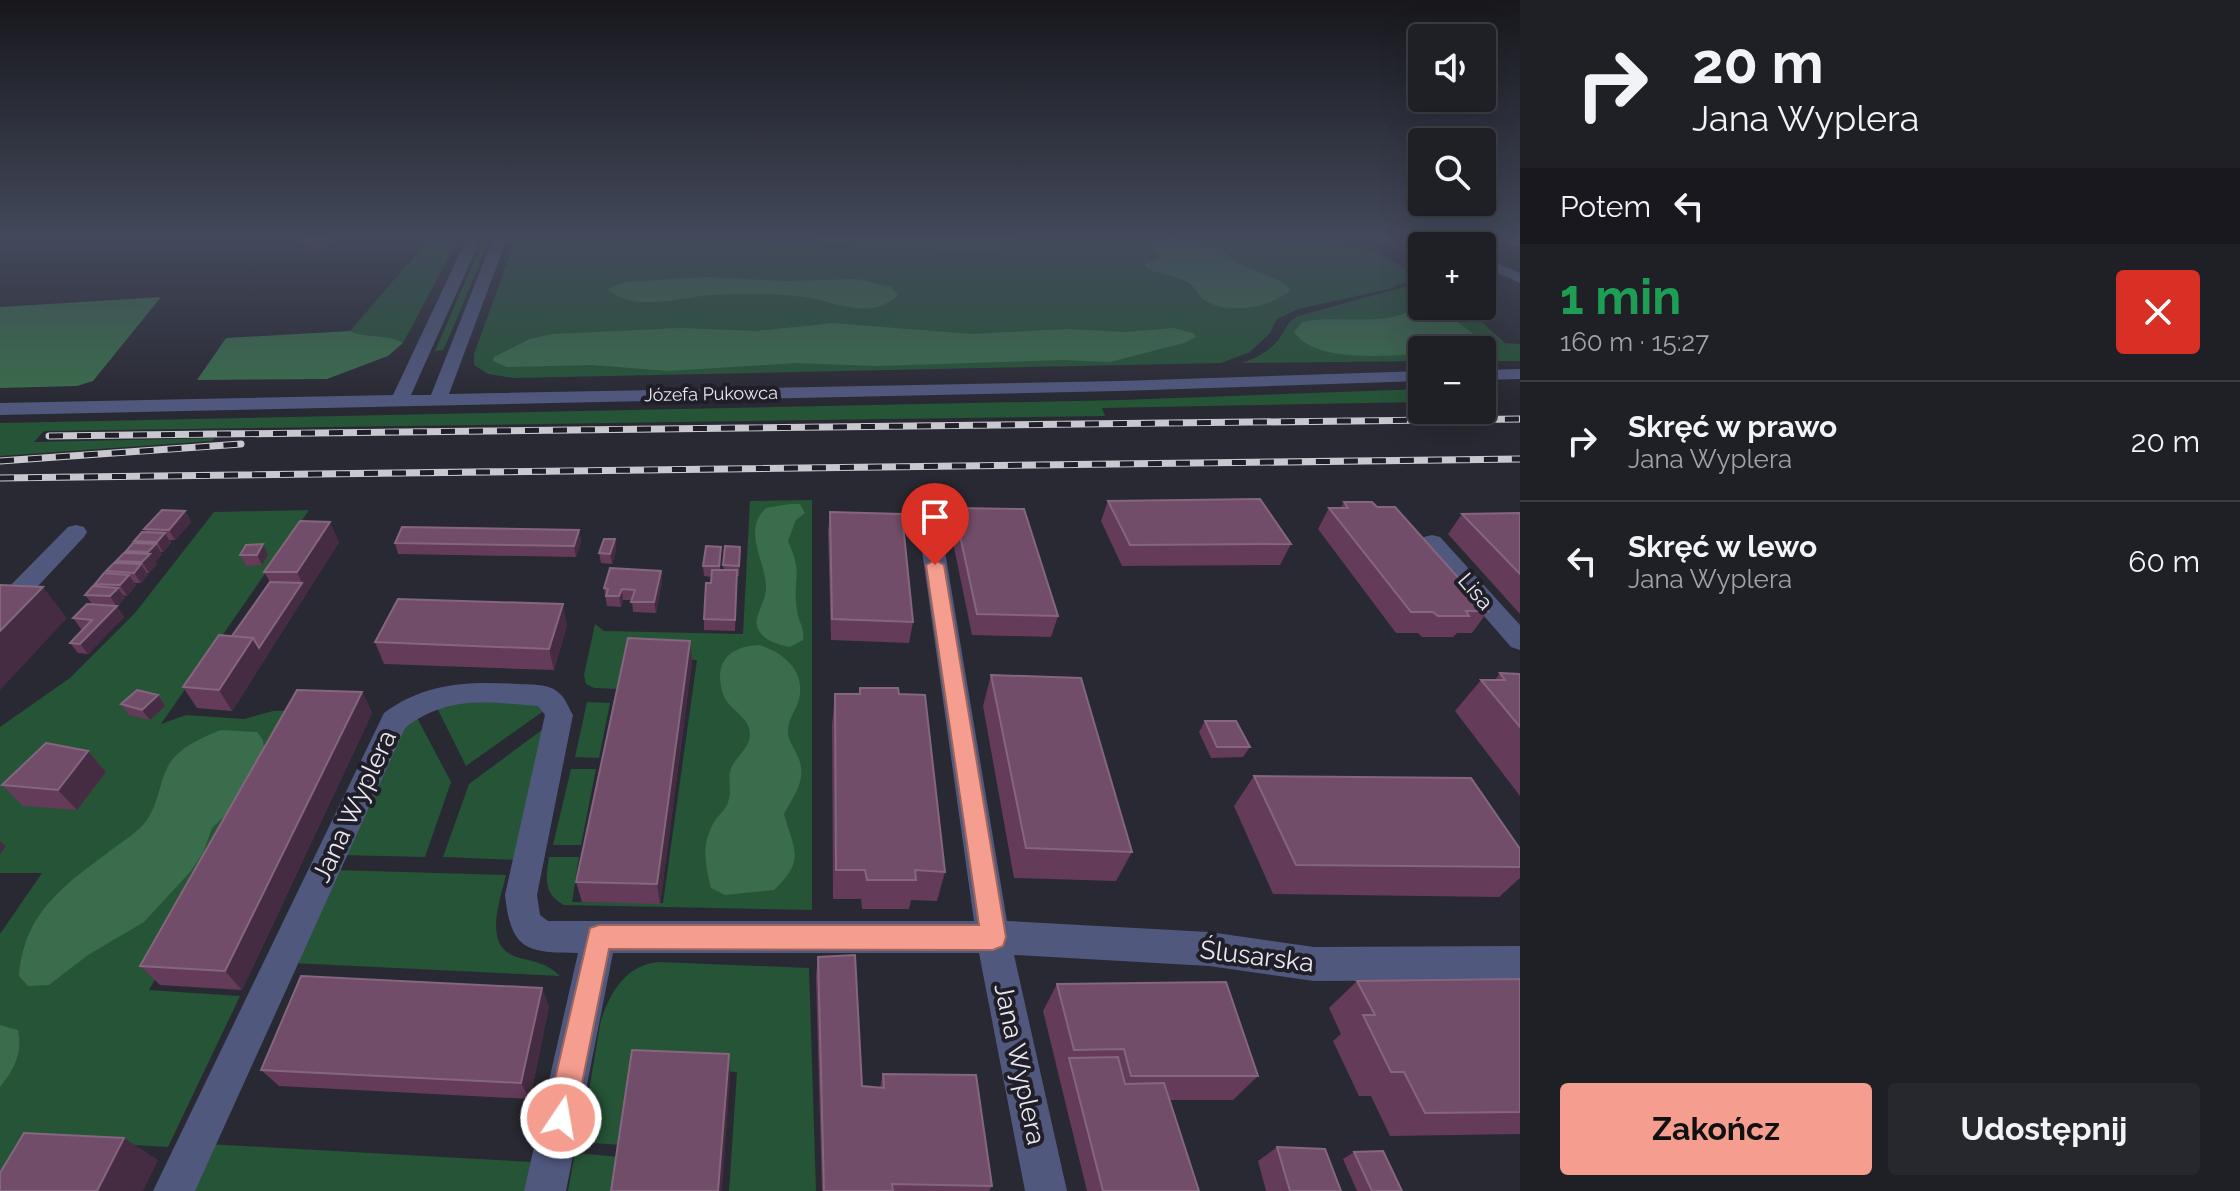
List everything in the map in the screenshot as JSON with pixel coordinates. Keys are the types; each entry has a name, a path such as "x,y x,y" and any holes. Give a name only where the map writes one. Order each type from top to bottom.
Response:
{"street":[{"path":"400,400 450,292"},
{"path":"438,400 480,292"},
{"path":"1496,375 1520,374"},
{"name":"Józefa Pukowca","path":"0,409 1408,376"},
{"name":"Jana Wyplera","path":"929,522 993,937 1046,1191"},
{"path":"0,611 76,532"},
{"name":"Lisa","path":"1432,542 1520,641"},
{"name":"Jana Wyplera","path":"174,1191 394,721 409,707 430,697 455,692 543,696 551,701 559,715 521,895 525,924 542,937 993,937"},
{"path":"545,1191 599,937"},
{"name":"Ślusarska","path":"993,937 1209,949 1314,964 1520,963"}],"green space":[{"path":"384,292 430,292 403,343 350,331"},
{"path":"461,292 468,292 443,350 435,351"},
{"path":"497,292 1377,292 1298,309 1277,319 1270,333 1250,352 1221,363 514,378 488,374 474,365 474,354"},
{"path":"612,292 895,292 898,295 887,303 864,309 771,294 711,295 657,302 618,296"},
{"path":"1197,292 1289,292 1273,301 1250,307 1227,308 1203,299"},
{"path":"1387,292 1408,292 1408,320 1480,320 1505,343 1520,344 1520,361 1496,361 1496,336 1408,336 1408,361 1241,363 1268,350 1298,316"},
{"path":"161,297 93,381 77,386 0,388 0,307"},
{"path":"1408,310 1408,320 1455,320 1476,336 1408,336 1408,355 1373,356 1318,349 1294,332 1302,322 1367,320"},
{"path":"833,323 971,334 1068,329 1124,332 1174,328 1193,333 1196,337 1184,343 1110,362 1063,360 876,366 797,363 668,371 592,365 507,367 493,361 494,357 530,339 552,334 681,328 756,331"},
{"path":"350,331 403,343 388,356 327,379 197,380 226,338"},
{"path":"1408,390 1408,402 1102,408 1105,416 44,431 34,442 215,438 212,441 0,456 0,423 1121,400"},
{"path":"812,500 812,910 564,905 557,901 549,891 549,857 579,857 572,902 663,903 697,660 627,657 620,689 594,688 586,684 584,675 595,624 604,631 743,634 750,501"},
{"path":"800,504 805,513 796,520 788,541 797,570 796,599 803,636 803,640 790,647 767,639 758,629 757,619 766,587 755,536 759,517 766,508"},
{"path":"309,510 161,724 186,715 244,719 273,711 304,710 149,990 240,996 168,1147 65,1141 0,1191 0,934 42,873 0,873 0,727 70,678 135,613 214,512"},
{"path":"759,645 776,652 791,664 799,680 799,699 788,734 801,765 801,780 784,814 794,846 794,862 774,890 725,895 711,888 706,846 714,822 728,802 732,766 746,747 750,734 746,722 723,694 720,673 726,658 732,653"},
{"path":"456,700 534,702 545,710 466,766 436,706"},
{"path":"587,702 610,703 599,758 575,757"},
{"path":"415,714 451,782 425,857 341,855 398,730"},
{"path":"550,724 518,860 443,857 469,784"},
{"path":"221,730 257,732 263,740 264,749 238,803 212,828 203,853 191,871 144,922 88,955 49,985 28,986 19,976 23,953 29,934 50,901 144,824 154,808 167,768 183,749"},
{"path":"571,769 596,769 581,845 553,845"},
{"path":"335,870 506,875 496,923 501,945 508,953 537,962 560,976 292,963"},
{"path":"647,964 809,968 816,1191 729,1191 737,1072 633,1066 621,1145 580,1142 605,1009 621,981 629,974"},
{"path":"0,1025 18,1030 19,1046 13,1068 0,1087"},
{"path":"208,1144 532,1162 526,1191 188,1191"},
{"path":"575,1153 621,1157 615,1191 568,1191"}],"building":[{"path":"1260,499 1291,544 1130,545 1108,501"},
{"path":"1344,502 1372,502 1377,507 1395,507 1488,611 1466,611 1469,616 1411,612 1329,508 1348,508"},
{"path":"954,508 1024,509 1058,616 977,614"},
{"path":"162,510 185,511 169,530 144,529"},
{"path":"830,512 902,514 913,622 832,619"},
{"path":"1520,513 1520,574 1462,514"},
{"path":"300,521 330,522 297,572 264,572"},
{"path":"402,527 579,530 574,546 395,543"},
{"path":"142,532 165,533 157,542 134,541"},
{"path":"604,539 615,539 610,554 599,553"},
{"path":"133,543 156,544 148,552 126,551"},
{"path":"263,544 257,555 240,555 246,545"},
{"path":"706,546 721,547 719,566 703,566"},
{"path":"725,546 740,547 739,566 723,565"},
{"path":"124,553 150,554 142,562 116,561"},
{"path":"114,563 141,564 134,573 106,571"},
{"path":"610,568 661,571 654,602 631,602 635,590 622,589 619,596 606,596 608,589 604,588"},
{"path":"712,570 737,570 735,620 704,619 706,583 711,583"},
{"path":"104,573 129,575 120,585 95,584"},
{"path":"270,582 302,583 259,648 253,638 232,636"},
{"path":"0,585 43,587 0,631"},
{"path":"93,586 118,588 110,596 85,595"},
{"path":"398,599 563,604 549,649 375,642"},
{"path":"87,604 117,606 80,644 70,643 92,620 73,618"},
{"path":"219,635 253,638 219,690 183,687"},
{"path":"628,638 690,641 657,884 576,882"},
{"path":"1500,673 1520,674 1520,727 1481,680 1505,680"},
{"path":"991,675 1081,678 1132,852 1026,848"},
{"path":"860,688 898,688 899,694 925,695 945,872 915,870 916,880 867,880 865,870 836,870 835,694 860,694"},
{"path":"137,690 158,695 142,710 121,704"},
{"path":"297,690 362,692 225,971 140,966"},
{"path":"1205,721 1236,721 1250,747 1217,747"},
{"path":"46,743 88,751 58,790 2,785"},
{"path":"1254,776 1471,778 1520,849 1520,867 1296,865"},
{"path":"855,955 862,1086 884,1088 883,1074 976,1075 992,1186 892,1184 893,1191 824,1191 818,957"},
{"path":"301,976 542,988 521,1083 261,1070"},
{"path":"1520,979 1520,1112 1425,1113 1404,1072 1391,1072 1363,1015 1375,1015 1357,981"},
{"path":"1226,982 1258,1076 1131,1076 1124,1049 1074,1050 1057,984"},
{"path":"632,1050 729,1054 718,1191 611,1191"},
{"path":"1118,1057 1125,1084 1164,1083 1199,1191 1103,1191 1069,1058"},
{"path":"24,1133 124,1138 97,1191 0,1191 0,1173"},
{"path":"1277,1147 1325,1149 1341,1191 1290,1191"},
{"path":"1383,1151 1402,1191 1372,1191 1354,1152"}],"railway":[{"path":"49,436 1520,419"},
{"path":"0,461 241,444"},
{"path":"0,478 1520,459"}],"route":[{"path":"561,1118 599,937 993,937 935,565"}]}
